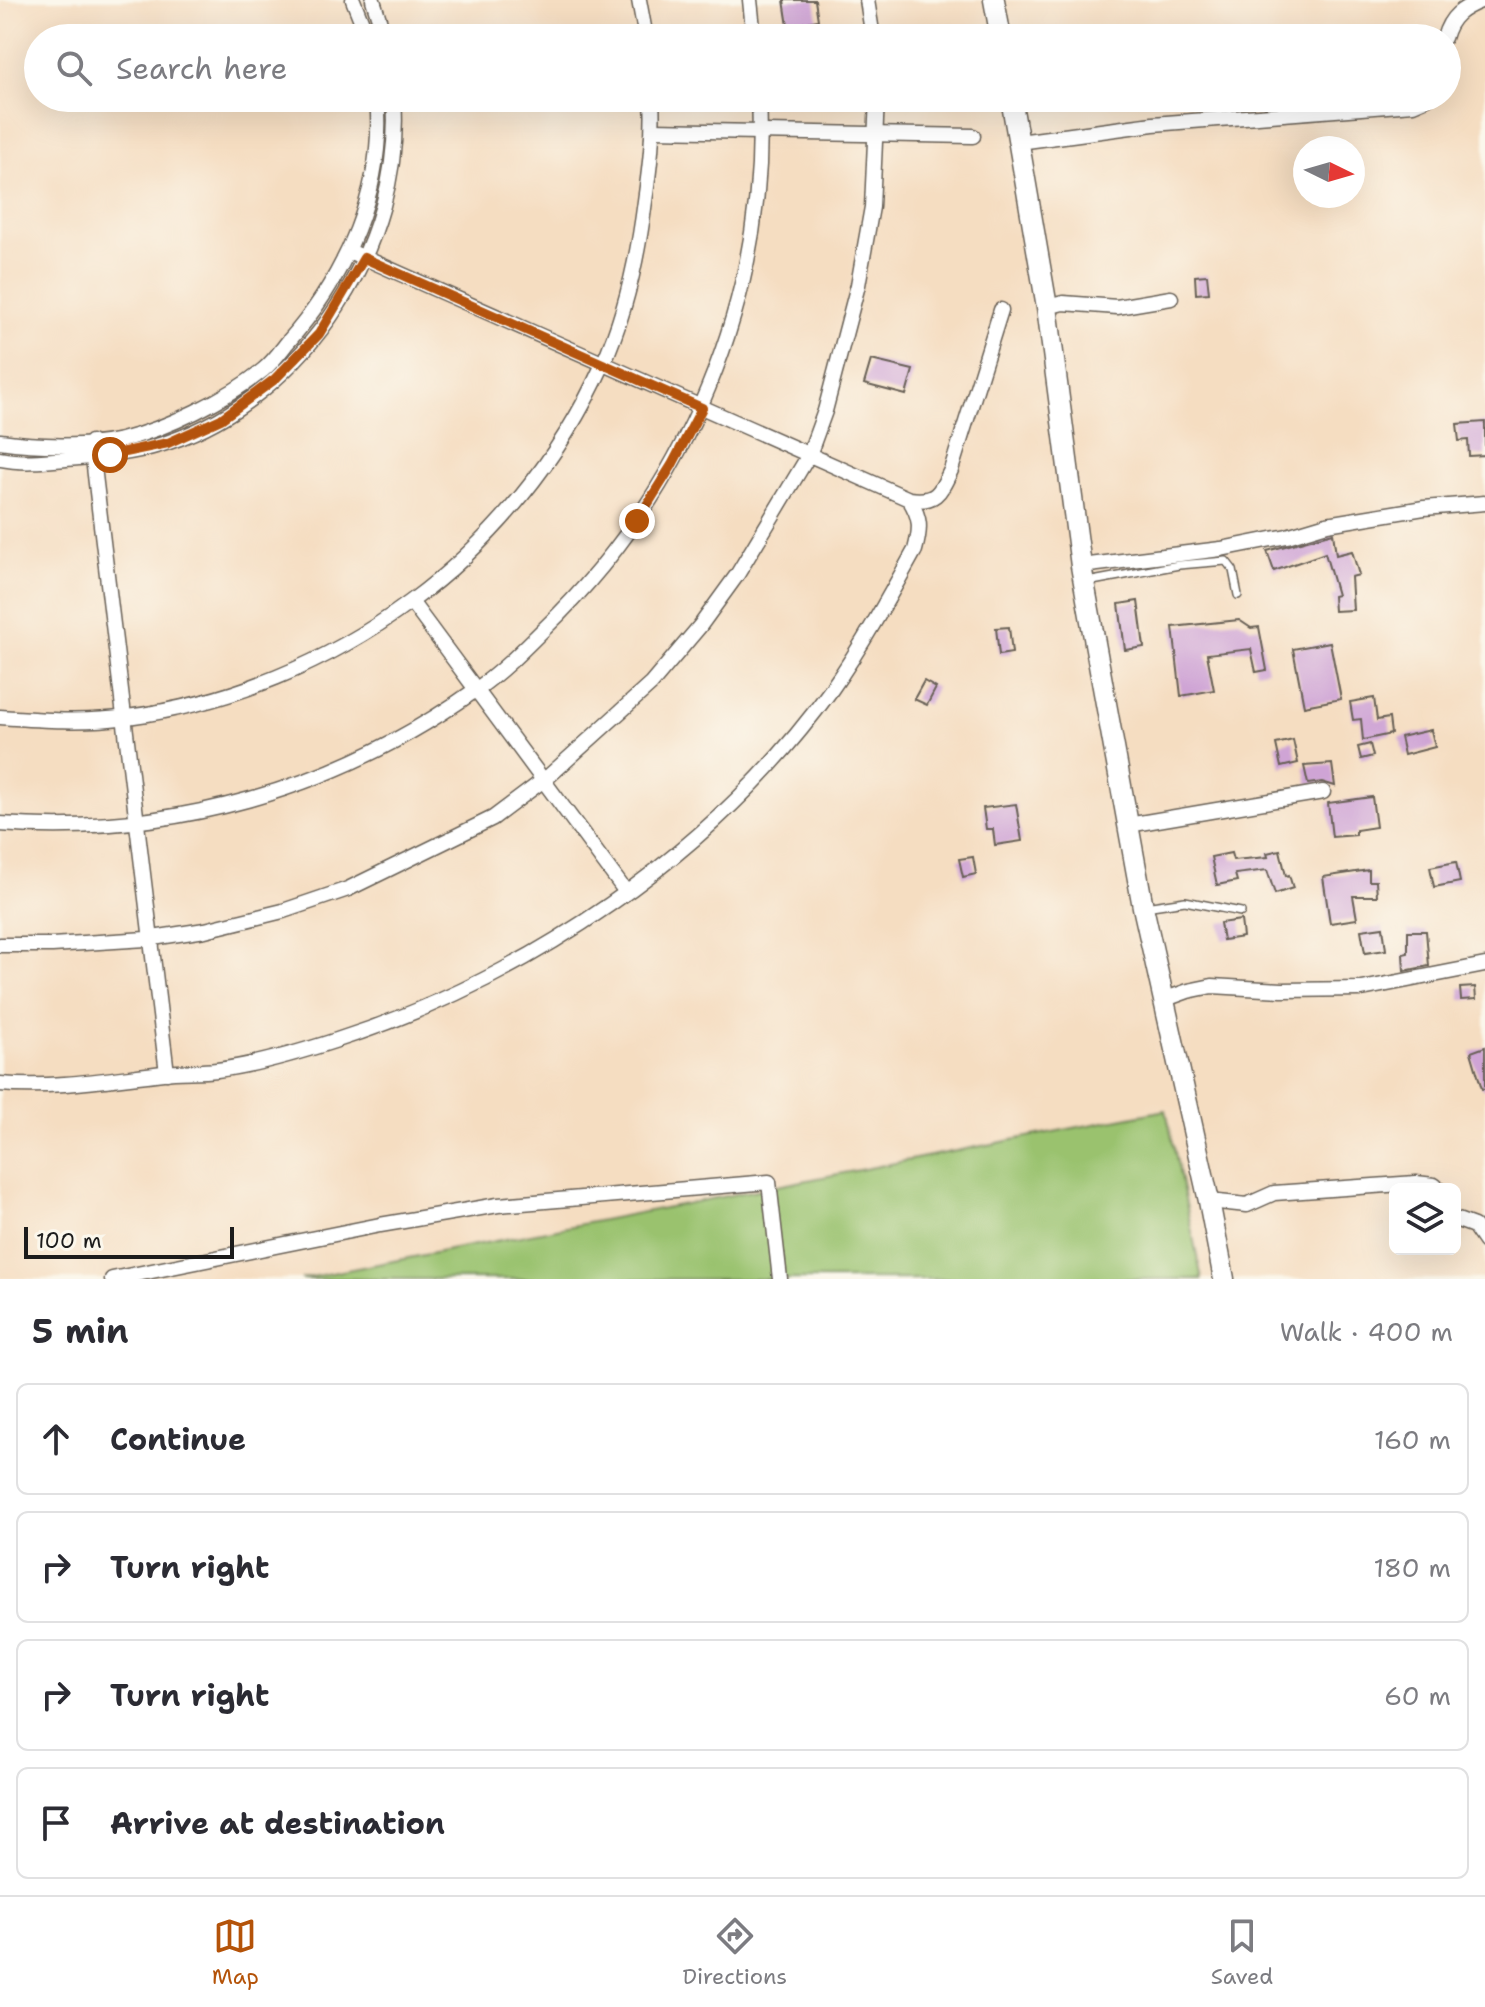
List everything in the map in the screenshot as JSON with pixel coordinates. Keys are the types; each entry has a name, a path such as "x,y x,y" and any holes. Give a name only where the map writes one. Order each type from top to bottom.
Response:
{"street":[{"path":"353,0 362,24"},
{"path":"373,0 381,24"},
{"path":"639,0 643,24"},
{"path":"750,0 753,24"},
{"path":"867,0 871,24"},
{"path":"994,0 998,24"},
{"path":"1448,24 1464,7 1483,0"},
{"path":"0,441 92,450 195,412 264,370 311,316 349,251 371,185 379,112"},
{"path":"0,459 20,463 92,450 168,443 221,419 275,379 319,334 364,258 377,226 390,172 397,131 395,112"},
{"path":"0,717 59,721 126,717 231,694 318,660 412,603 498,523 538,477 573,421 603,364 638,255 652,112"},
{"path":"0,824 45,828 144,822 216,810 275,793 324,774 409,732 474,692 506,666 599,572 651,498 702,408 733,320 750,248 758,189 760,112"},
{"path":"0,945 146,939 205,930 283,911 348,889 493,818 549,776 651,684 700,626 737,575 809,455 825,411 858,285 872,207 876,112"},
{"path":"1014,112 1047,307 1082,574 1143,907 1224,1279"},
{"path":"1019,142 1153,124 1309,112"},
{"path":"653,130 973,136"},
{"path":"349,251 909,499 924,501 934,497 943,486 956,456 1001,310"},
{"path":"1047,307 1063,303 1117,307 1171,298"},
{"path":"92,450 167,1073"},
{"path":"0,1084 34,1088 218,1070 279,1057 377,1027 448,997 514,965 576,927 685,845 737,797 830,691 915,550 921,529 919,515 909,499"},
{"path":"1082,574 1287,536 1327,524 1424,508 1485,503"},
{"path":"412,603 626,892"},
{"path":"1128,825 1323,792"},
{"path":"1163,1000 1212,986 1282,990 1362,989 1485,965"},
{"path":"112,1279 380,1225 498,1205 769,1182 780,1279"},
{"path":"1209,1201 1247,1205 1274,1193 1389,1185"},
{"path":"1461,1221 1474,1226 1485,1242"}],"lane":[{"path":"1082,574 1226,561 1233,570 1238,595"},
{"path":"1143,907 1185,901 1241,912"}],"green space":[{"path":"1166,1110 1202,1279 301,1279"}],"building":[{"path":"784,0 815,0 818,20 788,24"},
{"path":"1207,275 1209,293 1196,294 1195,276"},
{"path":"871,360 913,370 906,395 864,384"},
{"path":"1485,422 1485,455 1469,456 1468,440 1459,441 1457,424"},
{"path":"1333,533 1336,555 1352,551 1359,575 1351,577 1353,610 1334,611 1333,596 1337,595 1325,553 1274,571 1267,551"},
{"path":"1138,601 1144,647 1125,650 1119,604"},
{"path":"1239,620 1251,628 1259,627 1267,670 1256,672 1251,649 1207,654 1214,690 1181,696 1173,627"},
{"path":"1009,627 1012,653 999,655 996,628"},
{"path":"1330,642 1341,699 1304,706 1293,649"},
{"path":"924,681 936,688 927,705 914,699"},
{"path":"1374,698 1377,720 1389,718 1391,734 1363,740 1361,719 1353,720 1350,702"},
{"path":"1431,730 1435,747 1404,755 1400,737"},
{"path":"1293,740 1298,763 1281,767 1276,744"},
{"path":"1370,744 1373,756 1361,759 1358,747"},
{"path":"1332,764 1335,786 1322,782 1308,784 1304,766"},
{"path":"1372,797 1376,827 1356,830 1356,835 1332,837 1328,803"},
{"path":"1016,804 1022,841 995,845 993,829 986,829 983,808"},
{"path":"1280,850 1286,876 1289,875 1293,888 1275,894 1267,870 1235,874 1237,881 1217,885 1211,857 1231,853 1233,860 1268,857 1267,853"},
{"path":"973,857 976,874 963,877 959,859"},
{"path":"1456,862 1460,882 1434,887 1430,867"},
{"path":"1369,870 1369,881 1376,881 1377,896 1353,896 1357,919 1330,923 1323,877"},
{"path":"1241,920 1243,937 1223,940 1220,923"},
{"path":"1383,927 1386,950 1365,953 1361,930"},
{"path":"1408,931 1426,931 1429,966 1404,971 1403,954 1408,953"},
{"path":"1475,987 1476,999 1461,1000 1460,988"},
{"path":"1485,1047 1485,1089 1482,1089 1471,1052"}],"route":[{"path":"110,455 168,443 221,419 275,379 319,334 364,258 702,408 672,465 637,521"}]}
